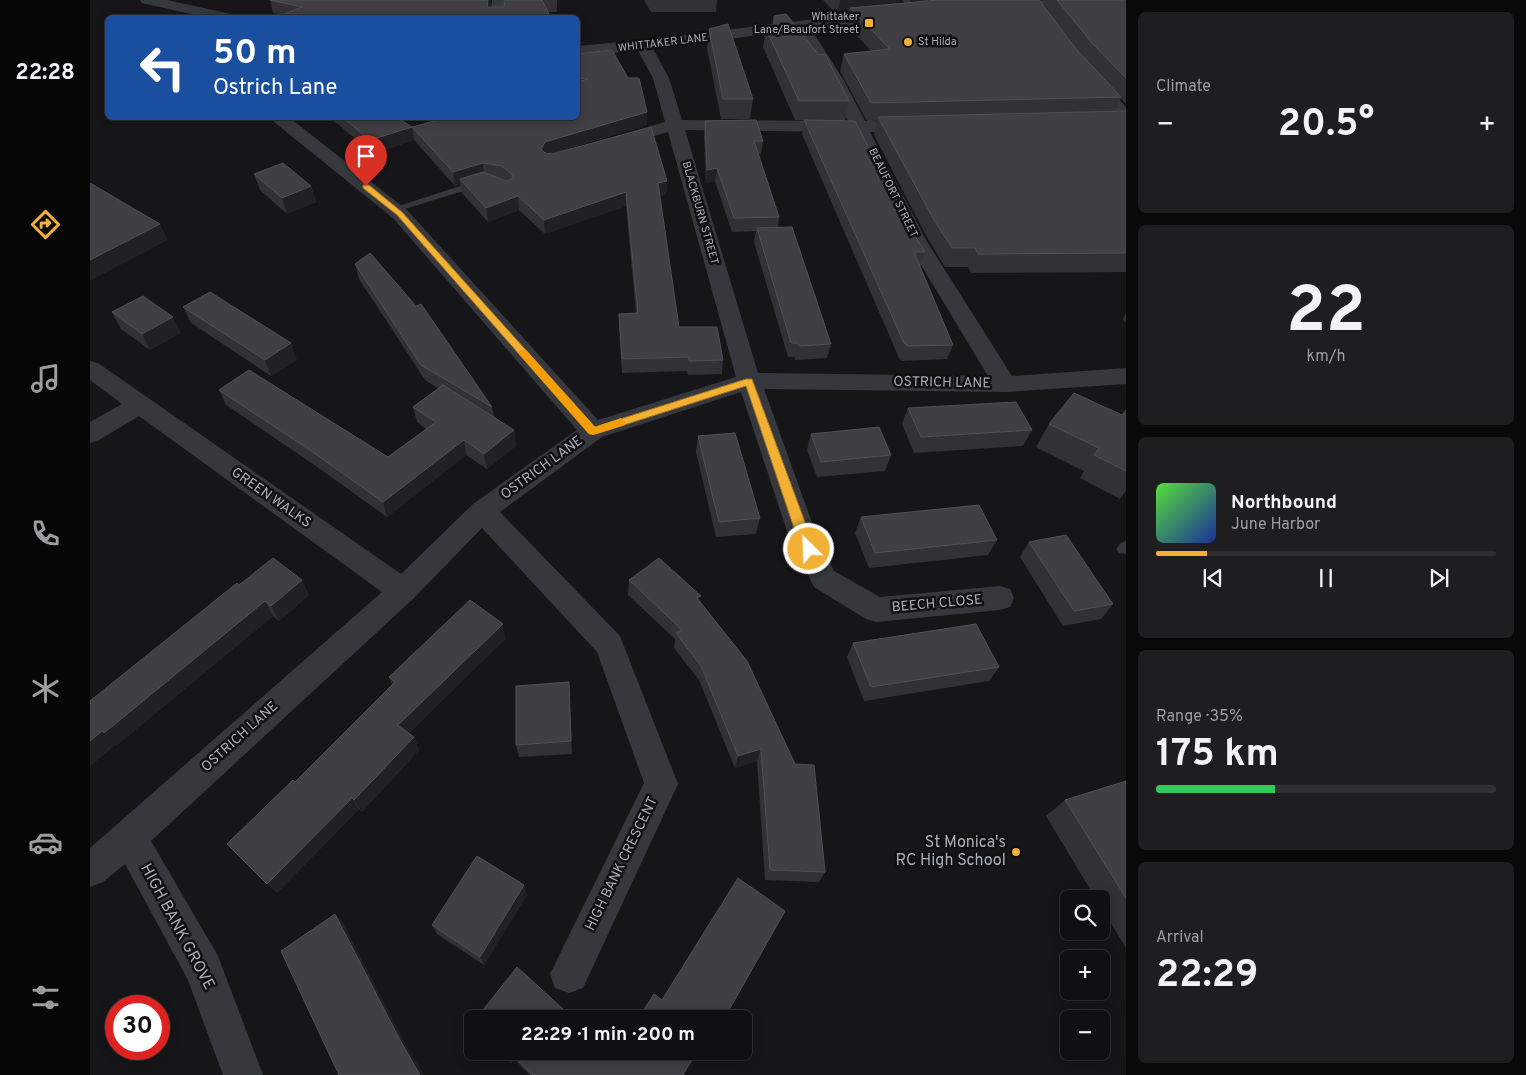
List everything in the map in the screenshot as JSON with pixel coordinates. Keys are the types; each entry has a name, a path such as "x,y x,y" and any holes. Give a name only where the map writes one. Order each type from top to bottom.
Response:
{"street":[{"path":"148,0 162,15"},
{"path":"148,0 217,15"},
{"path":"497,15 499,0"},
{"path":"985,6 1030,1 1042,18"},
{"name":"WHITTAKER LANE","path":"580,51 644,47 801,24 899,14"},
{"name":"BEAUFORT STREET","path":"801,24 835,79 916,240 1005,384"},
{"name":"BLACKBURN STREET","path":"644,47 661,78 749,381"},
{"path":"1083,70 1126,117"},
{"path":"283,120 394,209 593,431"},
{"path":"1106,122 1126,122"},
{"path":"599,147 675,125 861,128 930,126"},
{"name":"GREEN WALKS","path":"90,369 138,405 403,591"},
{"name":"OSTRICH LANE","path":"90,869 129,837 403,591 482,511 593,431 749,381 1005,384 1124,378"},
{"name":"BEECH CLOSE","path":"749,381 802,534 824,579 876,610 1000,598"},
{"path":"90,434 138,405"},
{"name":"HIGH BANK CRESCENT","path":"482,511 609,645 661,784 569,974"},
{"name":"HIGH BANK GROVE","path":"129,837 204,970 243,1075"}],"lane":[{"path":"394,209 485,182 492,182"}],"building":[{"path":"270,0 488,0 487,7 504,7 505,0 542,0 550,15 282,15 302,7"},
{"path":"938,0 1039,0 1077,50 1121,97 871,103 844,54 890,49 850,8"},
{"path":"1057,0 1126,0 1126,78 1092,43"},
{"path":"786,14 819,55 825,54 849,101 799,101 766,29 774,28 774,16"},
{"path":"728,24 753,99 723,99 709,29"},
{"path":"612,50 628,78 639,78 647,112 545,142 541,149 545,153 552,154 651,127 667,181 658,183 679,327 717,327 723,360 689,361 689,357 622,359 619,314 638,313 626,192 544,220 518,196 486,208 460,179 483,172 506,181 513,178 513,175 502,166 483,163 453,172 412,127 438,120 580,120 580,81 588,79 580,78 580,54"},
{"path":"1126,111 1126,253 978,254 975,248 952,248 934,220 878,117"},
{"path":"345,120 401,120 412,127 370,140"},
{"path":"756,120 763,141 754,141 779,217 734,218 717,168 707,170 705,121"},
{"path":"804,120 855,121 909,226 925,252 914,252 953,345 908,346 904,343"},
{"path":"283,163 311,186 282,198 254,174"},
{"path":"90,183 160,224 90,260"},
{"path":"792,227 831,344 799,346 797,343 791,343 757,228"},
{"path":"370,253 416,306 421,304 492,407 421,365 355,264"},
{"path":"210,292 291,343 265,360 183,307"},
{"path":"143,296 173,317 142,334 112,312"},
{"path":"249,370 388,457 436,422 413,407 443,385 514,430 484,454 464,440 383,502 307,448 219,390"},
{"path":"1074,393 1122,415 1126,410 1126,471 1094,455 1099,448 1049,424"},
{"path":"1016,402 1032,430 921,437 908,408"},
{"path":"879,427 891,455 821,462 811,434"},
{"path":"735,433 760,518 719,522 698,436"},
{"path":"979,505 997,540 875,553 861,517"},
{"path":"1066,535 1113,604 1074,611 1029,542"},
{"path":"273,558 302,580 271,606 265,601 104,733 102,731 90,741 90,701 237,583 239,585"},
{"path":"659,558 701,596 697,598 747,661 795,764 814,765 825,872 770,870 761,749 738,756 701,666 676,633 682,630 629,580"},
{"path":"470,600 503,624 398,725 414,737 354,800 352,798 267,884 227,844 293,780 295,782 395,682 389,677"},
{"path":"976,624 999,667 871,687 853,643"},
{"path":"569,682 571,741 516,745 516,686"},
{"path":"1126,781 1126,898 1065,800"},
{"path":"477,856 524,885 480,957 432,925"},
{"path":"738,878 785,911 729,1010 644,1010 654,994 662,1000"},
{"path":"335,914 420,1075 339,1075 281,951"},
{"path":"517,967 564,1010 483,1010"},
{"path":"517,1060 692,1060 683,1075 533,1075"}],"slow traffic":[{"path":"523,352 593,431 621,422"}],"place":[{"name":"Whittaker Lane/Beaufort Street","path":"869,23"},
{"name":"St Hilda","path":"908,42"},
{"name":"St Monica's RC High School","path":"1016,852"}],"route":[{"path":"366,186 400,214 593,431 749,381 802,534 809,549"}]}
